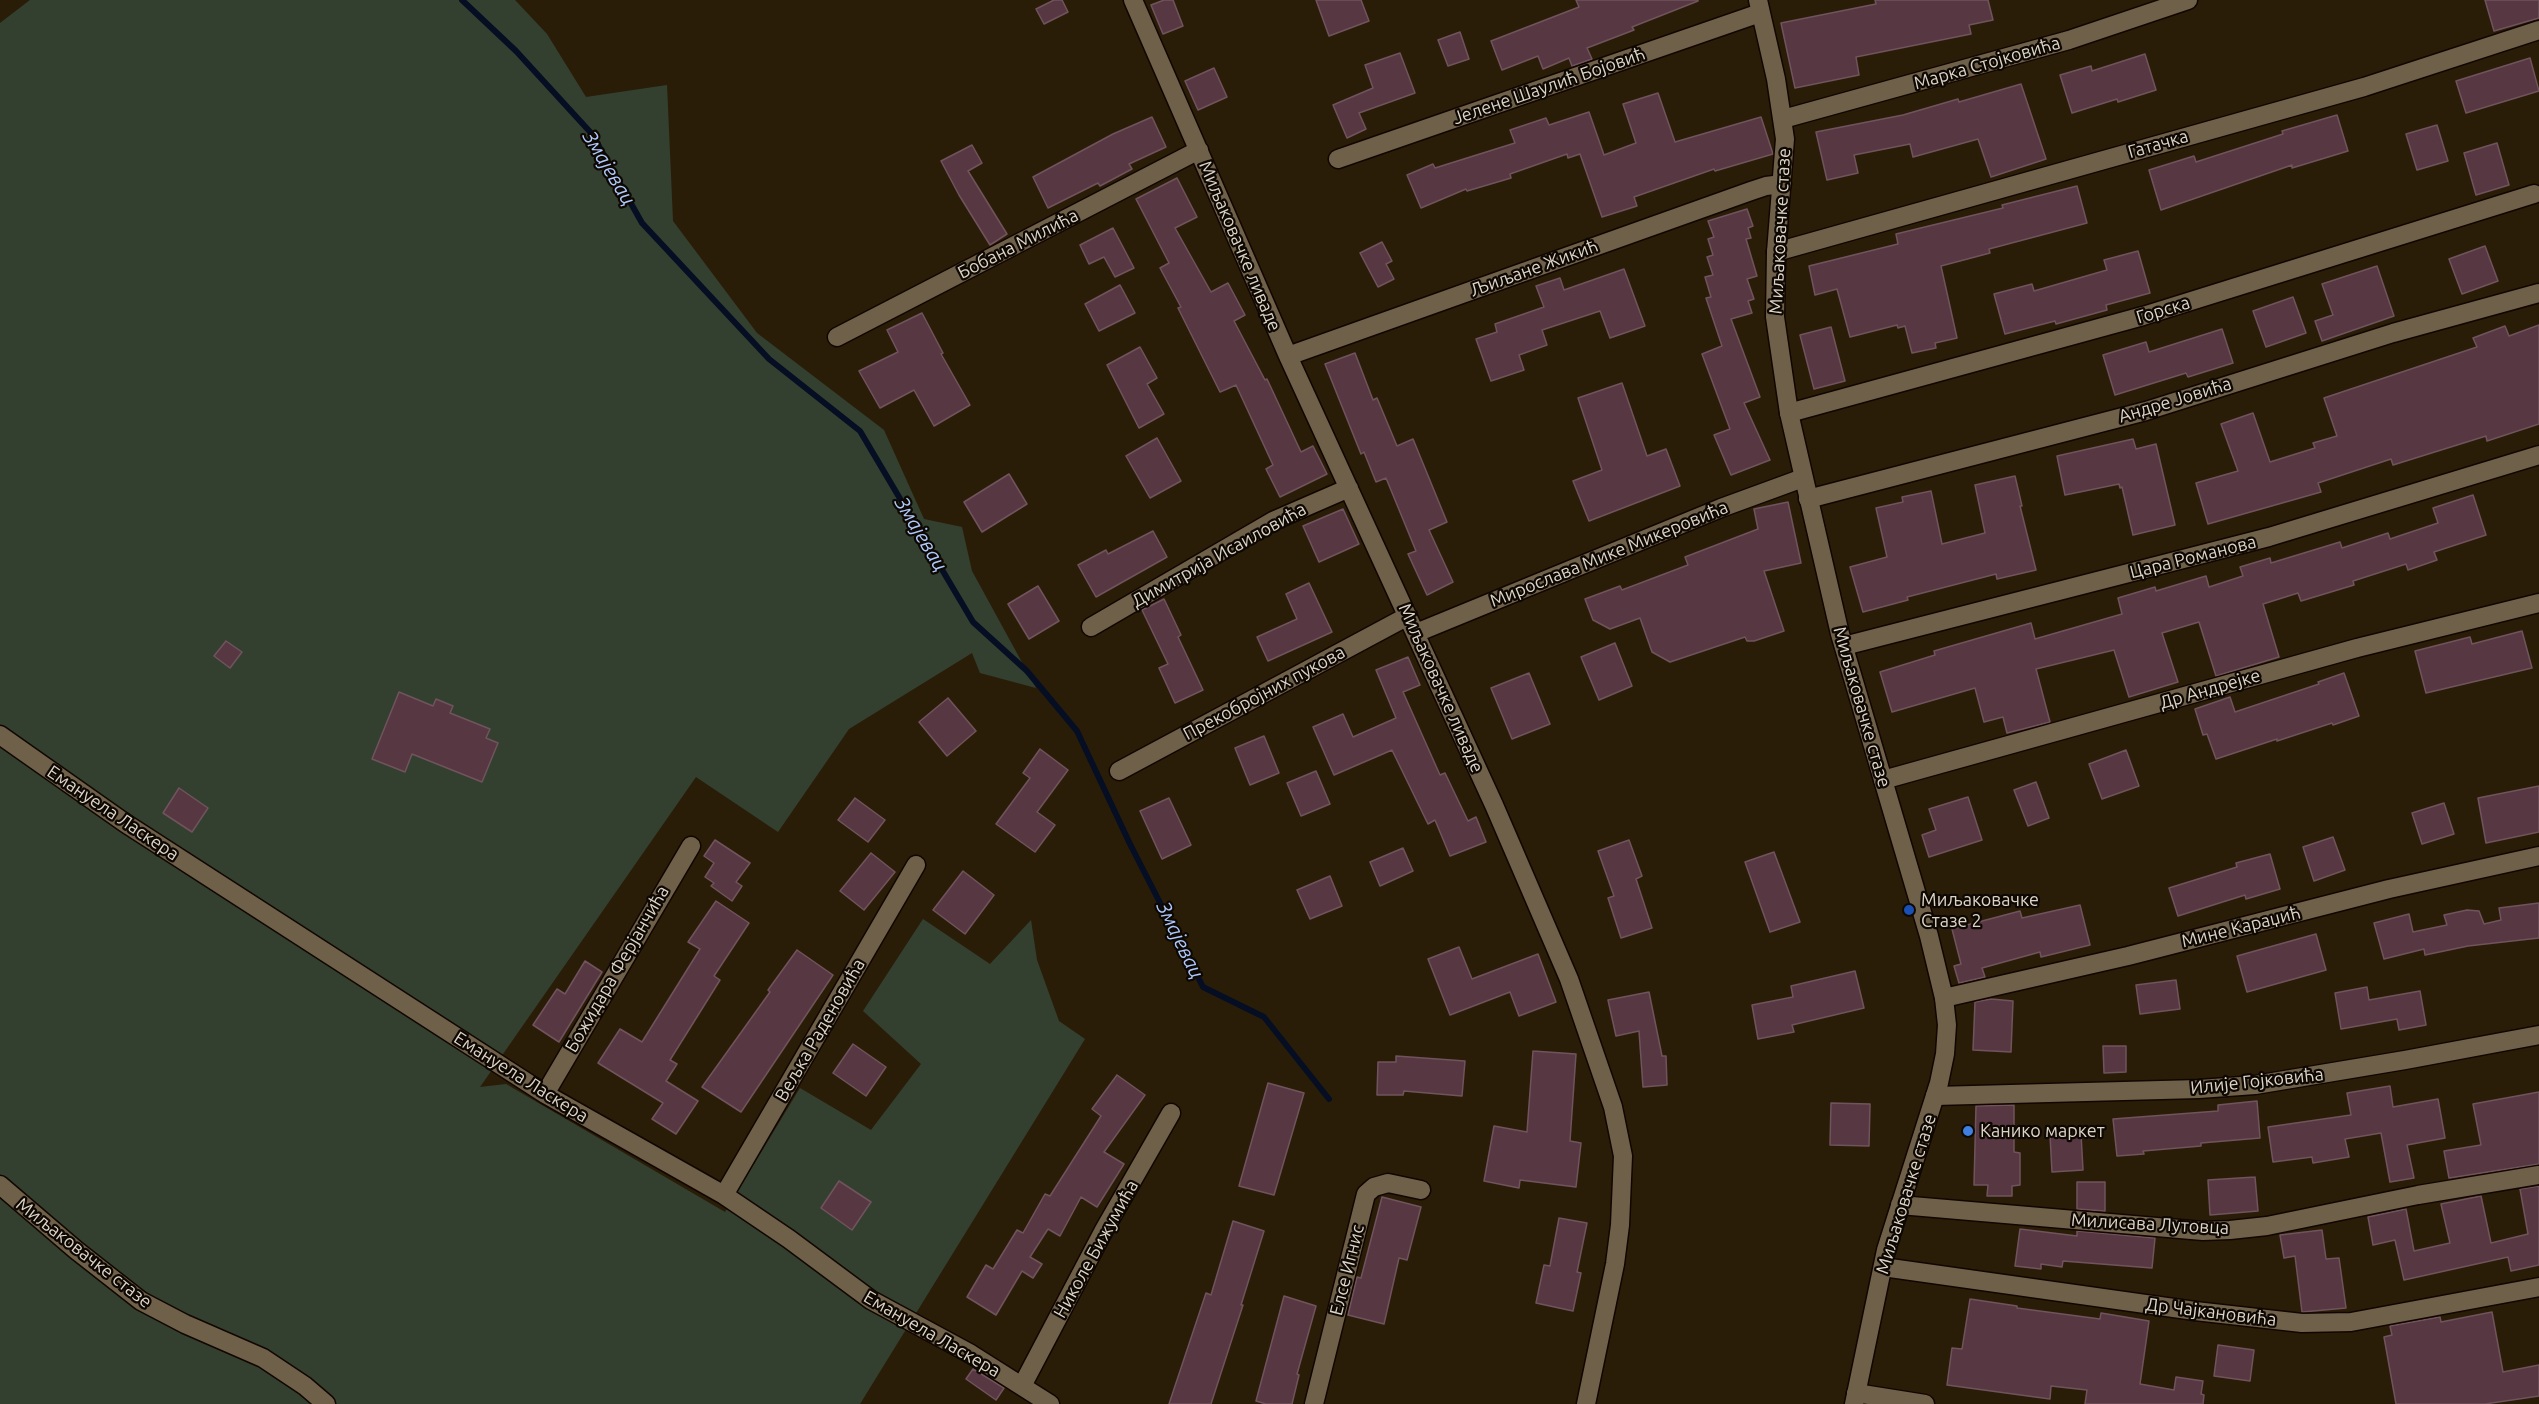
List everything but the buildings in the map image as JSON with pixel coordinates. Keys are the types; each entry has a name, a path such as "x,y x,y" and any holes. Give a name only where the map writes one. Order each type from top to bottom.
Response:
{"street":[{"name":"Миљаковачке ливаде","path":"1133,0 1288,356 1416,633 1569,979 1610,1096 1623,1156 1623,1190 1616,1254 1586,1404"},
{"name":"Марка Стојковића","path":"1783,119 2069,40 2188,0"},
{"name":"Миљаковачке стазе","path":"1759,6 1785,138 1776,252 1775,317 1789,413 1844,646 1929,936 1944,998 1946,1038 1935,1096 1883,1267 1855,1398"},
{"name":"Јелене Шаулић Бојовић","path":"1338,159 1759,6"},
{"name":"Гатачка","path":"1776,252 2364,87 2539,30"},
{"name":"Бобана Милића","path":"837,337 1199,150"},
{"name":"Љиљане Жикић","path":"1288,356 1750,191 1782,184"},
{"name":"Горска","path":"1789,413 2143,316 2534,194"},
{"name":"Андре Јовића","path":"1808,499 2145,411 2393,333 2539,292"},
{"name":"Цара Романова","path":"1844,646 2270,537 2539,455"},
{"name":"Мирослава Мике Микеровића","path":"1416,633 1721,508 1803,478"},
{"name":"Димитрија Исаиловића","path":"1091,627 1274,521 1349,488"},
{"name":"Др Андрејке","path":"1883,780 2357,648 2539,603"},
{"name":"Прекобројних пукова","path":"1119,771 1408,616"},
{"name":"Емануела Ласкера","path":"0,735 125,823 545,1094 724,1195 789,1239 871,1300 961,1348 1050,1404"},
{"name":"Божидара Ферјанчића","path":"545,1094 691,846"},
{"name":"Мине Караџић","path":"1944,998 2128,956 2389,889 2539,856"},
{"name":"Вељка Раденовића","path":"724,1195 916,865"},
{"name":"Илије Гојковића","path":"1935,1096 2254,1085 2539,1035"},
{"name":"Николе Бижумића","path":"1022,1386 1104,1230 1171,1113"},
{"name":"Милисава Лутовца","path":"1900,1205 2203,1231 2230,1230 2268,1226 2539,1174"},
{"name":"Елсе Игнис","path":"1314,1404 1366,1194 1374,1187 1388,1183 1421,1190"},
{"name":"Миљаковачке стазе","path":"0,1185 76,1250 141,1301 185,1324 263,1358 305,1386 326,1404"},
{"name":"Др Чајкановића","path":"1883,1267 2195,1311 2302,1323 2351,1322 2539,1287"},
{"path":"1855,1398 1925,1404"}],"green space":[{"path":"30,0 515,0 547,34 586,97 667,85 673,221 757,333 884,430 924,519 962,527 972,571 1036,688 980,673 972,653 849,729 778,832 696,777 480,1087 506,1084 725,1212 800,1088 871,1130 921,1064 863,1011 923,919 990,964 1031,920 1037,960 1059,1021 1085,1039 860,1404 0,1404 0,23"}],"waterway":[{"name":"Змајевац","path":"462,0 516,51 592,134 642,223 769,359 860,431 973,622 1027,671 1077,731 1130,844 1203,987 1264,1017 1329,1099"}],"place":[{"name":"Миљаковачке Стазе 2","path":"1909,910"},
{"name":"Канико маркет","path":"1968,1131"}]}
